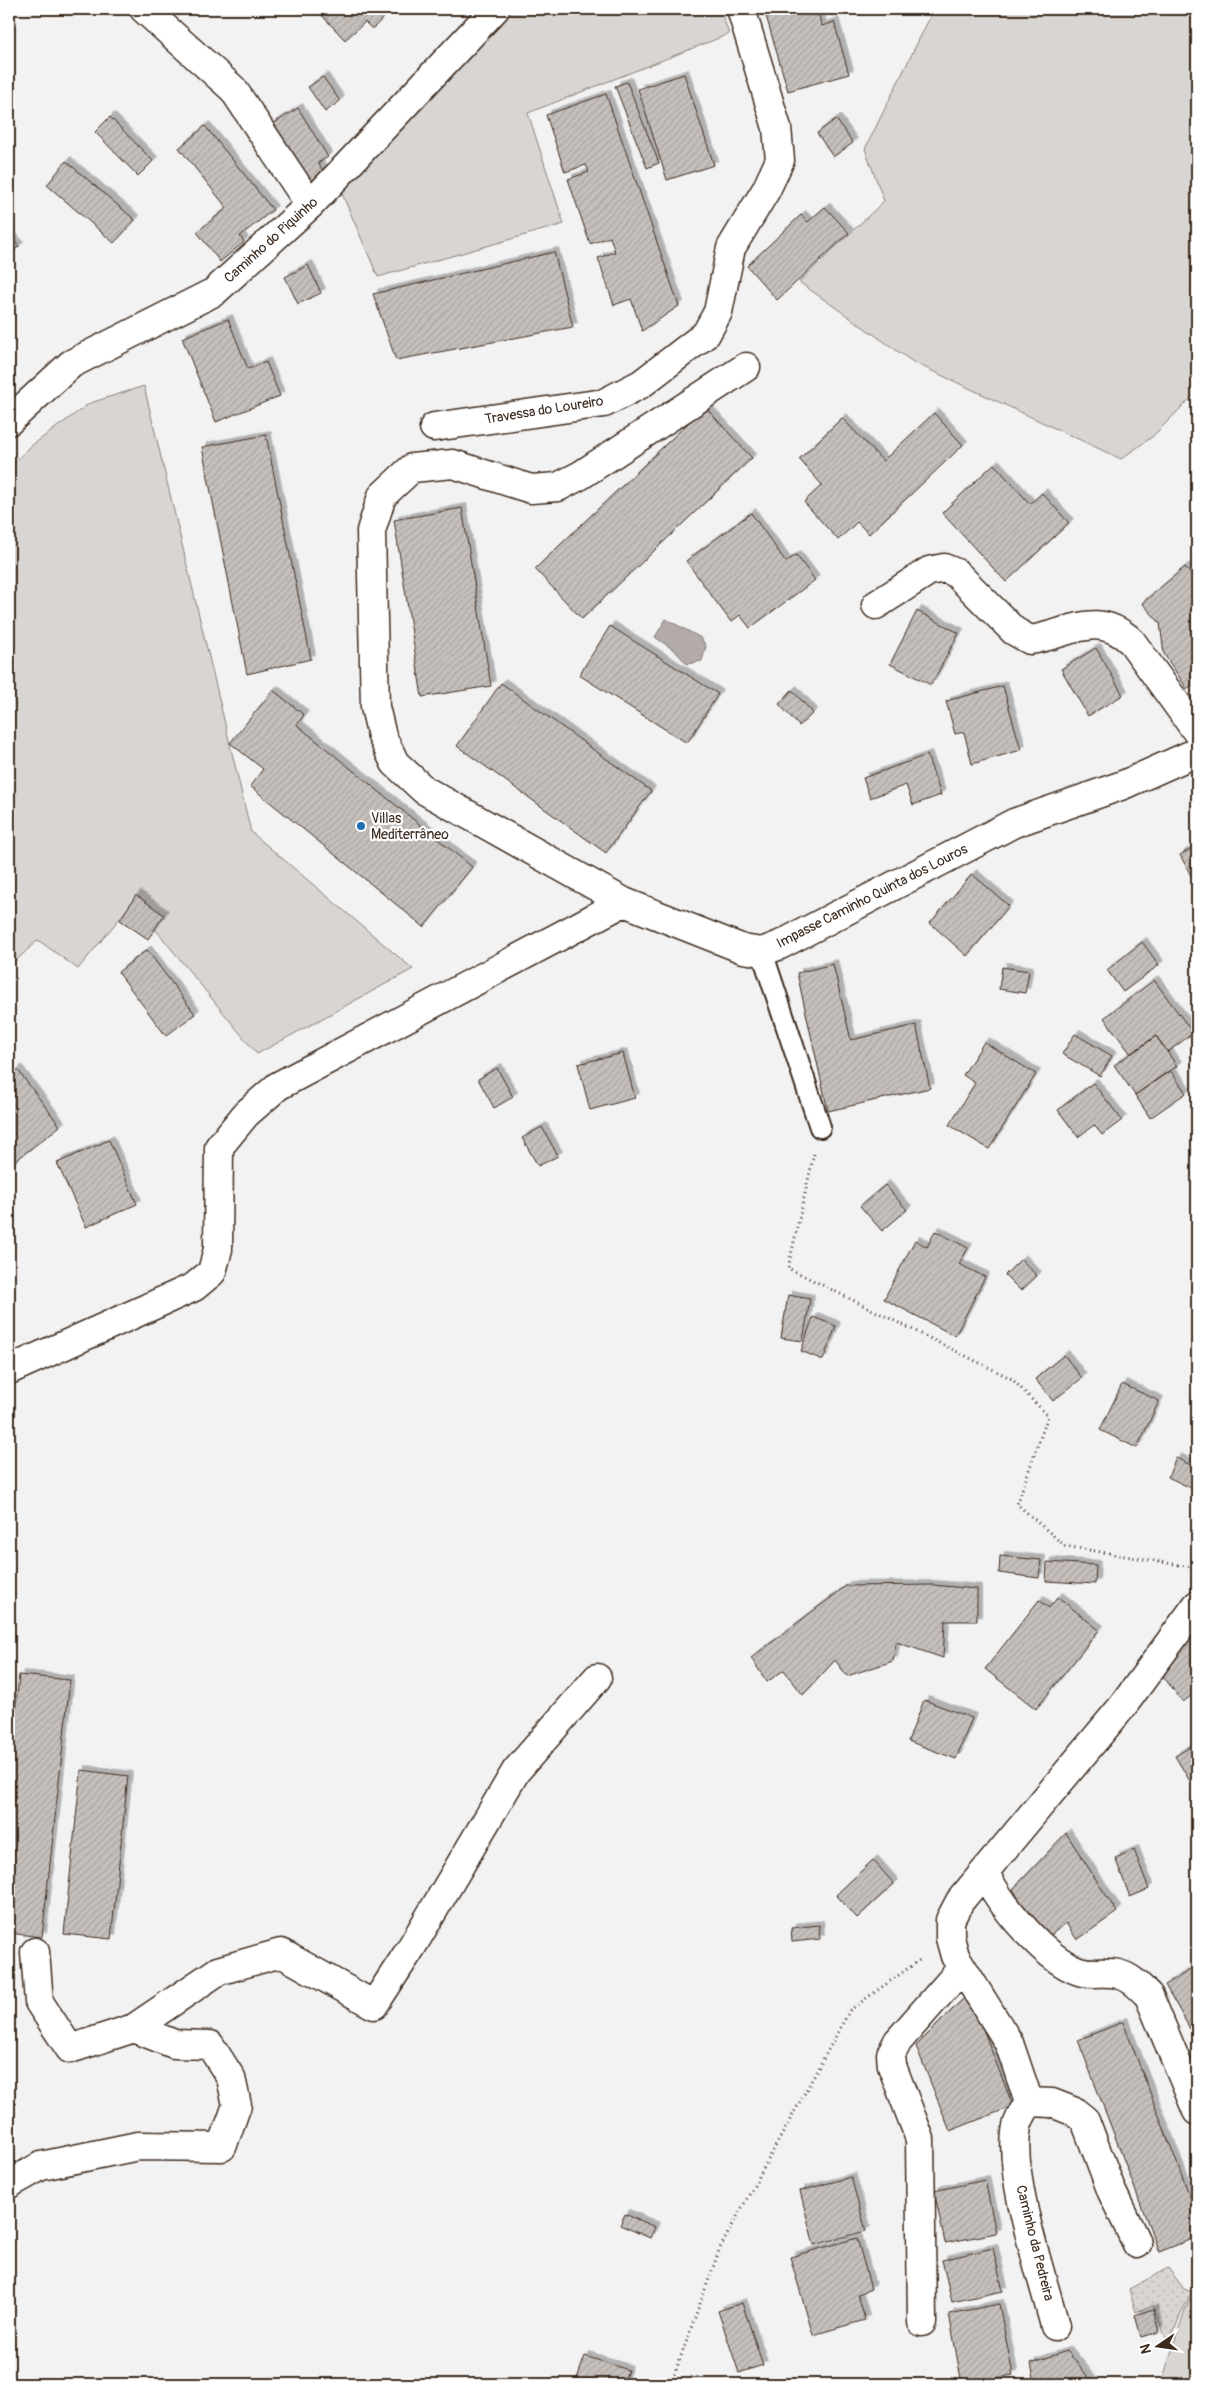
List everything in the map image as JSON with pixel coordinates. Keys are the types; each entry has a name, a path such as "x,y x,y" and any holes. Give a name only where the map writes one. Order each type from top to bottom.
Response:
{"street":[{"path":"144,9 232,90 310,205"},
{"name":"Travessa do Loureiro","path":"434,427 604,403 641,384 706,334 718,312 731,248 766,190 780,160 777,128 741,9"},
{"name":"Caminho do Piquinho","path":"9,421 71,364 214,292 310,205 482,13"},
{"name":"Impasse Caminho Quinta dos Louros","path":"746,367 581,475 558,487 530,489 453,464 412,468 382,496 371,531 375,707 382,736 394,763 424,790 624,902 743,949 762,952 780,945 1014,823 1122,785 1197,752"},
{"path":"876,605 929,571 944,568 956,573 1014,631 1030,640 1094,624 1110,626 1132,642 1197,732"},
{"path":"9,1370 194,1287 212,1272 218,1249 219,1147 246,1114 278,1086 624,902"},
{"path":"1137,2244 1112,2192 1085,2120 1075,2112 1052,2103 1029,2102 1008,2043 955,1956 950,1938 950,1920 960,1901 1122,1707 1197,1605"},
{"path":"35,1952 39,2002 70,2049 134,2028 218,1971 281,1952 374,2005 411,1948 516,1771 597,1678"},
{"path":"984,1873 993,1891 1047,1953 1064,1966 1082,1972 1119,1974 1134,1982 1149,1996 1197,2111"},
{"path":"922,2322 920,2139 892,2066 891,2054 898,2041 962,1968"},
{"path":"9,2184 41,2166 138,2146 222,2147 237,2105 231,2078 210,2045 174,2044 134,2028"},
{"name":"Caminho da Pedreira","path":"1029,2102 1017,2125 1015,2153 1023,2206 1055,2326"}],"lane":[{"path":"762,952 820,1126"}],"path":[{"path":"820,1126 788,1268 1012,1379 1048,1416 1016,1504 1065,1546 1197,1568"},
{"path":"671,2384 720,2248 850,2010 950,1938"}],"shaded area":[{"path":"514,9 720,9 729,34 528,113 564,224 378,277 340,189"},
{"path":"934,9 1197,9 1197,392 1152,437 1121,459 913,362 799,282 884,201 865,149"},
{"path":"144,386 251,832 413,969 257,1054 133,902 78,969 38,940 9,967 9,467 31,446 90,403"},
{"path":"666,619 701,638 706,646 702,661 687,664 675,651 655,637"},
{"path":"1168,2268 1184,2289 1192,2292 1181,2313 1169,2345 1152,2305 1136,2312 1129,2289"},
{"path":"1197,2284 1197,2384 1161,2384 1185,2310"}],"building":[{"path":"316,9 393,9 372,29 365,22 345,40"},
{"path":"764,9 817,9 822,26 834,22 849,74 788,91"},
{"path":"684,74 714,165 667,180 638,89"},
{"path":"323,77 340,101 325,112 308,87"},
{"path":"627,82 659,163 647,168 615,86"},
{"path":"606,94 679,306 642,331 631,299 614,305 598,258 615,252 610,237 590,244 568,179 589,172 586,165 565,172 546,115"},
{"path":"298,108 328,157 318,163 325,174 307,185 270,126"},
{"path":"110,117 153,161 138,176 95,132"},
{"path":"836,119 853,143 833,157 817,133"},
{"path":"205,126 273,210 240,236 244,242 220,262 197,232 227,208 179,148"},
{"path":"66,161 135,220 114,243 47,185"},
{"path":"825,207 849,233 777,300 747,266 801,215 808,222"},
{"path":"9,235 19,246 9,256"},
{"path":"554,252 573,327 396,360 373,294"},
{"path":"308,265 321,293 298,304 285,277"},
{"path":"228,319 248,369 266,362 280,396 216,422 182,338"},
{"path":"705,407 752,458 582,619 535,569"},
{"path":"934,413 963,445 869,534 857,522 838,540 804,502 822,485 799,459 842,418 883,461"},
{"path":"266,435 311,659 247,674 202,447"},
{"path":"994,464 1030,504 1042,493 1069,523 1006,582 942,513"},
{"path":"462,508 491,686 422,697 394,520"},
{"path":"751,513 786,562 796,555 815,580 750,628 740,615 731,622 686,561"},
{"path":"1185,567 1197,582 1197,683 1187,689 1164,654 1160,623 1142,603"},
{"path":"917,611 959,633 931,685 890,664"},
{"path":"610,626 718,694 687,743 579,675"},
{"path":"1096,648 1123,695 1088,716 1061,669"},
{"path":"501,683 651,791 606,853 457,746"},
{"path":"1003,686 1021,750 972,764 964,732 955,734 946,701"},
{"name":"Villas Mediterrâneo","path":"273,690 304,715 297,725 472,867 424,927 250,786 263,769 230,743"},
{"path":"792,690 813,713 799,726 779,704"},
{"path":"927,755 941,795 913,805 906,785 870,798 863,778"},
{"path":"1197,845 1197,884 1196,885 1180,855"},
{"path":"972,874 1009,906 967,956 930,923"},
{"path":"136,895 164,915 148,939 120,920"},
{"path":"1142,942 1159,965 1123,992 1107,970"},
{"path":"147,950 195,1014 166,1036 118,972"},
{"path":"833,964 851,1040 916,1025 930,1088 828,1111 797,973"},
{"path":"1002,967 1029,971 1025,993 999,989"},
{"path":"1154,980 1193,1033 1168,1052 1156,1036 1131,1054 1104,1018"},
{"path":"1075,1034 1112,1056 1100,1076 1062,1054"},
{"path":"1156,1036 1177,1066 1135,1095 1114,1065"},
{"path":"984,1042 1036,1074 989,1149 949,1125 975,1083 963,1075"},
{"path":"623,1053 635,1098 590,1110 578,1064"},
{"path":"497,1068 513,1097 494,1108 478,1079"},
{"path":"17,1069 60,1126 9,1166 9,1083"},
{"path":"1170,1070 1186,1093 1150,1118 1135,1095"},
{"path":"1093,1083 1122,1120 1102,1135 1094,1125 1078,1137 1058,1110"},
{"path":"542,1127 558,1156 538,1166 522,1138"},
{"path":"109,1140 137,1204 86,1227 57,1163"},
{"path":"885,1185 907,1210 882,1231 860,1206"},
{"path":"935,1231 968,1248 959,1264 985,1277 955,1336 884,1299 915,1240 927,1247"},
{"path":"1021,1259 1037,1276 1021,1291 1005,1275"},
{"path":"788,1295 810,1299 803,1341 781,1338"},
{"path":"813,1317 836,1326 823,1360 801,1351"},
{"path":"1064,1355 1082,1378 1053,1401 1035,1379"},
{"path":"1122,1384 1159,1401 1137,1448 1100,1430"},
{"path":"1176,1458 1197,1468 1197,1491 1168,1477"},
{"path":"1000,1556 1041,1560 1039,1578 999,1573"},
{"path":"1047,1562 1096,1565 1095,1584 1046,1581"},
{"path":"932,1585 977,1589 977,1621 945,1621 943,1658 896,1642 893,1661 847,1676 835,1660 803,1695 784,1670 767,1682 751,1658 846,1586"},
{"path":"1058,1597 1099,1630 1036,1709 985,1669 1039,1600 1049,1608"},
{"path":"1197,1632 1197,1691 1183,1702 1155,1666"},
{"path":"19,1675 70,1680 42,1937 9,1933 9,1774"},
{"path":"924,1700 972,1718 956,1759 908,1741"},
{"path":"1197,1743 1197,1779 1191,1783 1175,1756"},
{"path":"81,1770 128,1776 111,1939 64,1934"},
{"path":"1066,1833 1117,1912 1077,1940 1066,1923 1043,1941 1013,1889"},
{"path":"1134,1850 1149,1889 1130,1897 1115,1858"},
{"path":"873,1860 894,1884 857,1918 836,1895"},
{"path":"819,1925 820,1939 792,1942 791,1928"},
{"path":"1197,1966 1197,2041 1165,1985"},
{"path":"969,1993 1013,2106 950,2131 916,2046"},
{"path":"1123,2022 1197,2215 1197,2237 1159,2252 1078,2040"},
{"path":"851,2177 866,2231 814,2245 800,2191"},
{"path":"985,2180 996,2233 945,2243 934,2191"},
{"path":"625,2214 655,2227 650,2238 620,2225"},
{"path":"857,2238 871,2289 858,2294 865,2320 813,2335 790,2257"},
{"path":"993,2248 1003,2291 952,2302 942,2260"},
{"path":"742,2303 763,2365 739,2373 718,2311"},
{"path":"999,2304 1013,2375 962,2384 949,2314"},
{"path":"1153,2309 1159,2332 1141,2337 1135,2315"},
{"path":"1067,2351 1094,2384 1035,2384 1031,2363"},
{"path":"585,2356 628,2370 623,2384 575,2384"}],"place":[{"name":"Villas Mediterrâneo","path":"361,826"}]}
